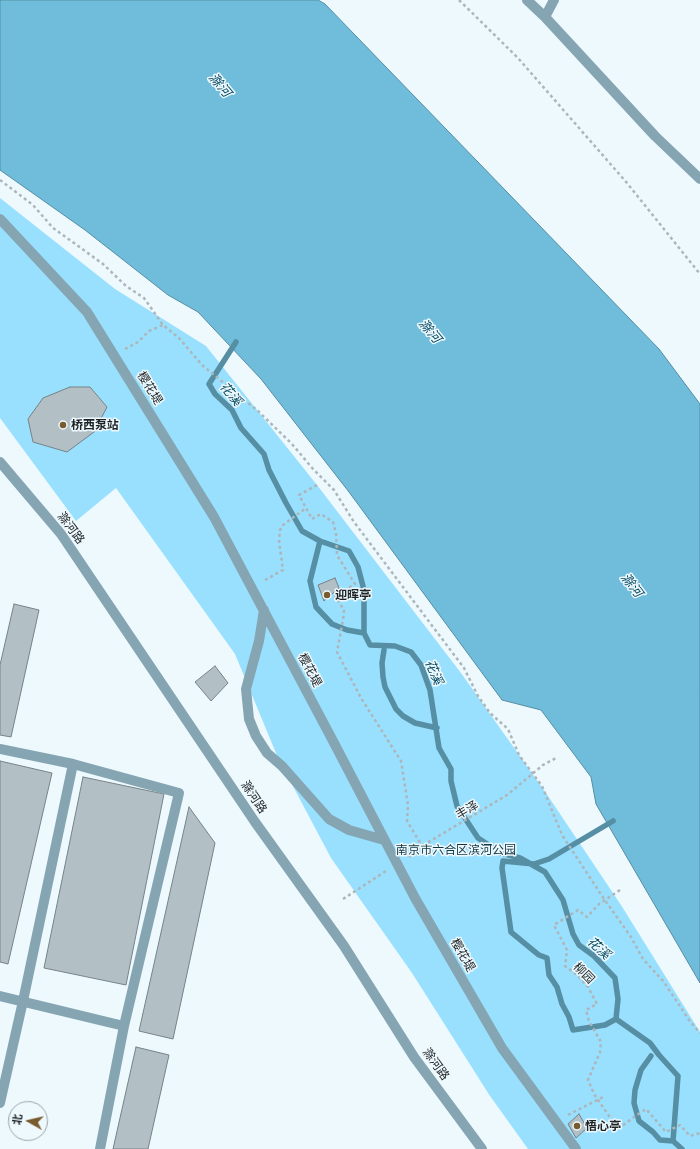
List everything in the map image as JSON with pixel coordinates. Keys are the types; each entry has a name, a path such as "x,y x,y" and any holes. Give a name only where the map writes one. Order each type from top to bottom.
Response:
{"street":[{"path":"527,0 545,17 655,136 700,179"},
{"path":"545,17 554,0"},
{"name":"樱花堤","path":"0,219 87,312 214,517 415,898 502,1048 576,1149"},
{"name":"滁河路","path":"0,462 61,534 255,822 344,946 414,1057 482,1149"},
{"path":"264,610 260,641 246,689 249,719 256,736 267,753 282,766 330,819 349,830 384,840"},
{"path":"0,749 73,764 179,793 124,1026 100,1149"},
{"path":"0,1103 23,1002 73,764"},
{"path":"0,996 124,1026"}],"path":[{"path":"458,0 528,70 627,183 700,274"},
{"path":"0,180 33,205 53,228 103,264 126,286 144,298 163,325 179,338 202,365 258,411 292,444 313,469 334,490 359,528 464,668 478,696 490,713 508,729 519,755 542,786 562,835 577,860 631,936 643,959 664,982 689,1020 700,1033"},
{"path":"122,351 138,342 149,331 163,325"},
{"path":"317,484 299,495 312,519 321,514 333,522 336,533 337,555 354,584 335,596 344,610 337,652 361,698 401,761 408,805 407,821 422,846"},
{"path":"265,580 283,570 279,542 280,530 283,525 306,508"},
{"name":"丰泽","path":"435,839 507,796 543,765 556,758"},
{"name":"柳园","path":"620,890 599,904 587,917 578,910 554,925 567,950 565,966 576,974 588,987 597,1004 586,1010 589,1020 601,1042 600,1052 588,1080 594,1094 618,1129 646,1109 666,1132 680,1125 690,1136 700,1133"},
{"path":"564,1117 603,1097"}],"green space":[{"name":"南京市六合区滨河公园","path":"0,198 115,289 206,346 317,485 461,673 546,793 621,905 700,1032 700,1149 528,1149 490,1096 412,973 331,858 278,758 235,654 116,488 76,521 0,418"}],"water":[{"name":"滁河","path":"0,0 318,0 325,4 659,349 700,404 700,983 596,804 591,777 541,710 502,700 349,492 261,379 198,312 168,295 85,230 0,170"}],"building":[{"name":"桥西泵站","path":"70,387 90,387 107,407 94,432 67,452 33,442 28,419 43,398"},
{"name":"迎晖亭","path":"335,578 339,588 324,601 318,585"},
{"path":"14,604 39,610 11,737 0,735 0,665"},
{"path":"215,666 228,683 211,701 195,682"},
{"path":"0,761 52,773 8,964 0,962"},
{"path":"83,777 164,794 126,985 44,968"},
{"path":"189,807 215,843 173,1039 139,1031"},
{"path":"136,1047 169,1055 148,1149 113,1149"},
{"name":"悟心亭","path":"579,1114 587,1128 576,1138 568,1124"}],"waterway":[{"name":"花溪","path":"236,342 209,384 215,394 232,410 241,428 264,454 269,470 302,531 320,541 349,551 358,567 364,590 364,633 370,645 395,646 411,652 421,665 430,690 439,748 451,769 451,781 457,806 478,838 501,853 520,858 545,872 563,900 573,934 579,945 594,956 615,978 618,999 616,1019 650,1043 678,1076 673,1141 682,1149"},
{"path":"320,541 310,581 316,607 332,624 347,630 364,633"},
{"path":"384,650 382,663 385,687 396,709 403,716 415,723 437,728"},
{"path":"613,821 549,859 534,864 503,861 502,868 511,932 539,955 547,958 549,975 557,987 562,1004 569,1017 573,1030 605,1025 616,1019"},
{"path":"651,1056 641,1070 635,1090 634,1103 639,1121 653,1132 660,1140 673,1141"}],"place":[{"name":"桥西泵站","path":"63,425"},
{"name":"迎晖亭","path":"327,595"},
{"name":"悟心亭","path":"577,1126"}]}
